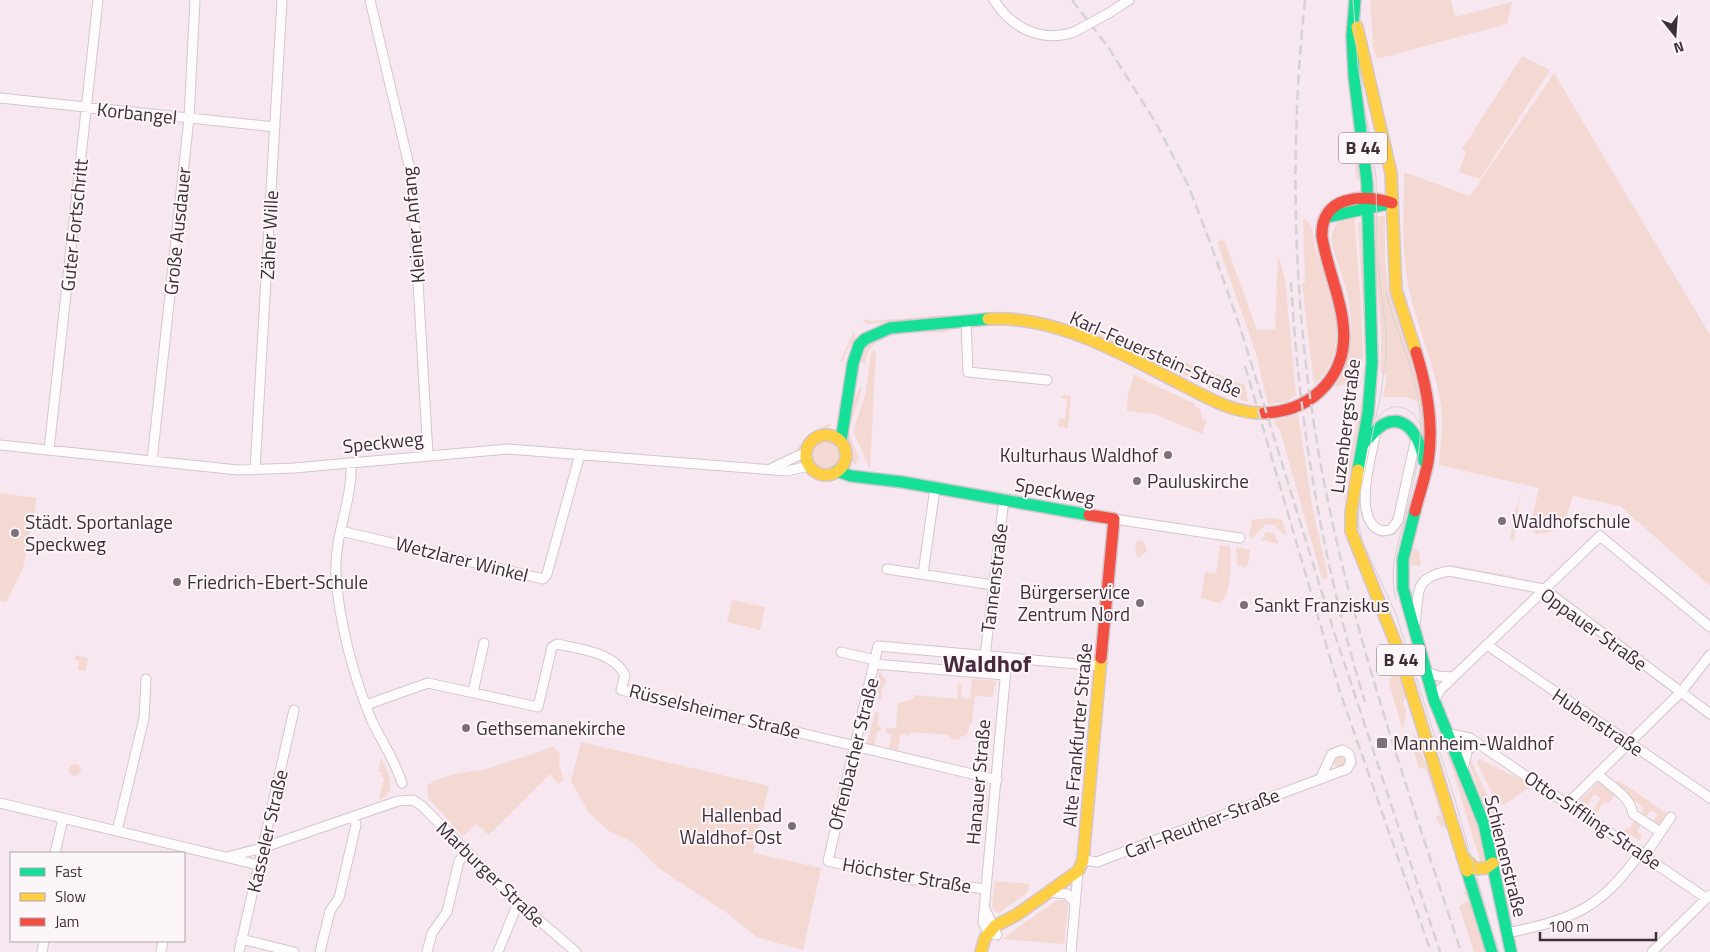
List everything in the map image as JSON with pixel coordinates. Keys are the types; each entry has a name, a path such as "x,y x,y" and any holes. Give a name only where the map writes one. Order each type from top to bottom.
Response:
{"main road":[{"name":"Luzenbergstraße","path":"1355,0 1355,19 1352,36 1354,76 1368,197 1372,369 1363,444 1351,513 1351,531 1399,652 1433,765"},
{"name":"Luzenbergstraße","path":"1355,19 1386,144 1392,203 1393,259 1396,290 1424,379 1430,419 1426,474 1407,542 1402,569"},
{"path":"1327,217 1334,205 1346,199 1368,197 1392,203"},
{"path":"1327,217 1348,210 1367,209 1392,203"},
{"name":"Karl-Feuerstein-Straße","path":"841,442 854,355 866,338 892,328 966,321 1012,319 1052,327 1104,348 1245,413 1262,414 1290,410 1310,400 1327,385 1339,367 1345,348 1344,316 1322,237 1323,226 1327,217"},
{"name":"Karl-Feuerstein-Straße","path":"828,435 848,403"},
{"path":"1363,444 1377,428 1386,423 1397,421 1408,426 1417,436 1422,447 1426,474"},
{"name":"Speckweg","path":"806,452 811,441 822,435 828,435"},
{"path":"828,435 841,442 845,450 845,460 837,472"},
{"path":"806,452 809,466"},
{"path":"845,460 864,476"},
{"name":"Speckweg","path":"809,466 819,474 837,472 851,476 864,476 1114,519"},
{"name":"Alte Frankfurter Straße","path":"1081,865 1114,519"},
{"name":"Schienenstraße","path":"1402,569 1403,588 1434,700 1484,824 1511,952"},
{"name":"Schienenstraße","path":"1433,765 1492,952"},
{"path":"1462,855 1475,869 1486,868 1493,863"},
{"path":"981,952 994,931 1048,892 1081,865"},
{"path":"988,952 994,931"}],"street":[{"name":"Guter Fortschritt","path":"49,450 98,0"},
{"name":"Große Ausdauer","path":"152,461 189,118 195,0"},
{"name":"Zäher Wille","path":"255,470 282,0"},
{"name":"Kleiner Anfang","path":"370,0 412,178 428,455"},
{"path":"994,0 1021,27 1047,37 1061,37 1074,32 1129,0"},
{"name":"Korbangel","path":"0,98 275,128"},
{"path":"966,321 968,372 1047,380"},
{"name":"Luzenbergstraße","path":"1377,428 1365,501 1369,520 1381,531 1391,530 1398,523 1417,436"},
{"name":"Speckweg","path":"0,445 255,470 508,449 787,471 809,466"},
{"name":"Speckweg","path":"770,469 806,452"},
{"name":"Wetzlarer Winkel","path":"341,531 543,579 547,574 580,454"},
{"path":"351,463 351,483 336,558 337,584 347,638 366,705 402,783"},
{"path":"923,574 935,488"},
{"name":"Tannenstraße","path":"985,656 1004,499"},
{"name":"Speckweg","path":"1114,519 1240,538"},
{"path":"1434,700 1453,677 1600,536 1710,627"},
{"path":"887,569 993,585"},
{"name":"Oppauer Straße","path":"1434,574 1449,571 1544,589 1710,714"},
{"name":"Schienenstraße","path":"1414,629 1418,589 1424,580 1434,574"},
{"path":"473,692 484,644"},
{"name":"Rüsselsheimer Straße","path":"366,705 428,683 538,707 552,647 557,644 604,656 621,667 625,675 621,690 996,780"},
{"name":"Hubenstraße","path":"1487,645 1710,798"},
{"name":"Offenbacher Straße","path":"828,861 878,646 985,656"},
{"path":"841,652 875,662 1005,675"},
{"path":"1568,803 1681,692 1710,655"},
{"path":"985,656 1100,666"},
{"name":"Hanauer Straße","path":"994,931 985,909 1007,658"},
{"path":"1426,672 1438,676 1453,677"},
{"path":"117,831 144,718 146,679"},
{"name":"Kasseler Straße","path":"239,952 294,710"},
{"name":"Otto-Siffling-Straße","path":"1446,733 1470,738 1708,896"},
{"path":"1463,768 1468,749 1478,744"},
{"path":"1598,774 1620,792 1632,806 1633,814 1660,832"},
{"name":"Carl-Reuther-Straße","path":"1081,865 1097,862 1320,779"},
{"name":"Marburger Straße","path":"354,817 405,800 413,800 422,806 520,904 576,952"},
{"path":"0,803 117,831 175,849 227,857 258,865"},
{"path":"227,857 262,848 354,817 356,825 339,898 330,911 320,952"},
{"path":"1507,933 1561,920 1592,904 1620,880 1643,854 1671,817"},
{"path":"55,852 63,819"},
{"path":"427,952 432,933 447,912 459,861 467,853"},
{"name":"Höchster Straße","path":"828,861 906,879 986,889"},
{"name":"Alte Frankfurter Straße","path":"1071,952 1075,904 1081,865"},
{"path":"1048,892 1067,894 1075,904"},
{"path":"1652,952 1708,896"},
{"path":"498,952 515,910 520,904"},
{"path":"242,939 294,952"}],"shaded area":[{"path":"1370,0 1451,0 1455,17 1512,2 1507,24 1377,59 1373,47"},
{"path":"1522,56 1550,70 1480,179 1459,172 1466,152 1462,149"},
{"path":"1554,73 1710,335 1710,586 1620,506 1573,496 1566,518 1559,528 1546,533 1536,534 1530,527 1539,488 1439,465 1442,424 1440,400 1410,294 1405,266 1403,239 1404,172 1470,196"},
{"path":"1353,141 1355,141 1359,179 1356,179"},
{"path":"1354,215 1363,359 1356,382 1334,387 1342,374 1347,360 1350,346 1351,316 1332,242 1332,233 1338,222"},
{"path":"1371,216 1385,216 1385,263 1389,291 1423,395 1425,444 1421,434 1420,403 1406,397 1383,397 1387,375 1381,374 1381,331"},
{"path":"1306,219 1312,229 1316,250 1332,302 1336,338 1333,355 1326,371 1314,385 1302,283 1305,282 1303,220"},
{"path":"1360,222 1368,365 1358,389 1366,364 1358,224"},
{"path":"1224,239 1257,330 1275,329 1278,254 1285,279 1296,396 1285,402 1268,404 1255,350 1217,242"},
{"path":"945,315 949,317 869,324 862,321 866,319 871,321"},
{"path":"1080,323 1245,385 1248,402 1224,394 1074,324"},
{"path":"950,329 948,332 898,334 886,338 868,352 865,364 862,363 865,350 873,341 884,336 897,332"},
{"path":"854,330 855,339 847,350 843,362 840,362"},
{"path":"874,349 876,352 870,469 853,431 865,396 871,354"},
{"path":"1134,375 1195,404 1194,406 1200,409 1203,420 1207,420 1202,434 1154,414 1127,411 1128,395"},
{"path":"1367,385 1344,502 1353,442"},
{"path":"859,388 862,388 850,426 847,425"},
{"path":"1061,395 1071,396 1068,428 1058,427 1059,419 1065,419 1067,399 1061,398"},
{"path":"1298,414 1312,506 1328,577 1322,579 1280,430 1273,421"},
{"path":"832,424 811,436 794,453 808,435"},
{"path":"848,431 859,458 855,465 847,449"},
{"path":"826,441 836,445 840,455 836,465 826,469 816,465 812,455 816,445"},
{"path":"1521,491 1514,541 1510,540 1516,506 1518,506"},
{"name":"Städt. Sportanlage Speckweg","path":"0,493 37,498 23,568 6,602 0,601"},
{"path":"1271,518 1282,520 1287,535 1284,535 1274,525 1266,524 1253,537 1249,537 1252,520"},
{"path":"1266,532 1274,533 1279,544 1261,540"},
{"path":"1138,540 1144,542 1147,551 1139,558 1137,557 1135,545"},
{"path":"1220,545 1230,546 1231,569 1227,593 1219,603 1201,598 1205,572 1216,574"},
{"path":"1236,547 1250,550 1248,565 1245,568 1237,565"},
{"path":"1414,548 1419,552 1421,566 1409,565"},
{"path":"1449,565 1514,576 1448,566"},
{"path":"732,600 765,607 760,630 727,622"},
{"path":"1387,639 1408,695 1403,703 1406,711 1403,731 1389,683 1395,662"},
{"path":"76,655 88,658 86,671 78,670 79,661 75,660"},
{"path":"879,671 882,671 881,676 885,678 886,682 882,688 881,700 878,699 879,693 877,692 880,678 878,677"},
{"path":"972,679 997,681 994,686 993,697 975,696 972,724 969,724 968,733 965,737 960,736 959,740 951,739 949,735 911,732 910,735 900,734 898,750 889,749 892,734 886,733 886,728 896,728 898,703 912,700 916,695 957,699 958,683 962,684 961,698 970,699"},
{"path":"1427,698 1472,802 1487,860 1481,864 1452,768"},
{"path":"875,712 879,712 878,727 882,727 880,731 877,731 874,746 867,744"},
{"path":"1414,732 1427,768 1431,772 1449,829 1441,826 1435,817 1441,815 1426,769 1419,768 1417,763 1414,750"},
{"path":"581,742 769,786 753,853 821,868 803,950 758,938 727,913 657,867 632,842 609,831 589,813 571,781"},
{"path":"553,747 560,753 559,765 564,779 558,784 550,774 489,835 476,824 463,836 428,798 427,787 436,780 470,771 483,770"},
{"path":"1337,755 1341,755 1345,761 1341,767 1337,767 1333,763 1333,759"},
{"path":"1469,756 1488,797 1499,810 1498,821 1495,823 1489,821 1470,765"},
{"path":"381,758 389,775 390,787 389,792 379,800 384,778 381,777 382,772 378,771"},
{"path":"1479,759 1529,783 1530,787 1504,805 1496,802 1477,762"},
{"path":"73,764 77,764 81,770 77,776 73,776 69,772 69,768"},
{"path":"1601,780 1617,792 1610,802 1602,804 1597,814 1593,815 1590,814 1601,798 1594,794 1585,808 1578,803"},
{"path":"1618,780 1669,815 1659,830 1651,824 1658,814 1651,810 1645,818 1640,815 1644,808 1614,785"},
{"path":"1636,819 1642,823 1637,832 1642,835 1640,841 1631,835 1628,839 1621,834 1625,829 1630,828"},
{"path":"995,881 1029,884 1028,892 999,913 992,907"},
{"path":"1462,892 1469,892 1488,952 1474,952 1459,906 1468,900"},
{"path":"1057,900 1064,900 1068,905 1064,944 1002,939"}],"tram line":[{"path":"1353,0 1358,66 1376,177 1377,255 1386,333 1386,357 1381,393 1360,494 1358,522 1363,543 1396,614 1455,800 1498,952"},
{"path":"1386,291 1414,380 1420,418 1420,439 1416,470 1394,560 1393,580 1396,600"},
{"path":"1377,419 1387,409 1399,407 1410,411 1419,423"},
{"path":"1362,512 1367,526 1377,534 1383,536 1390,535 1401,526"}],"railway":[{"path":"1072,0 1108,47 1156,123 1188,185 1240,327 1335,635 1440,952"},
{"path":"1305,0 1296,129 1297,259 1309,388 1319,452 1331,516 1358,626 1390,736 1461,952"},
{"path":"1291,282 1300,389 1315,494 1337,599 1365,702"},
{"path":"1245,366 1340,692 1431,952"}],"traffic: fast":[{"path":"1355,0 1352,36 1354,76 1367,183 1372,362 1368,413 1358,470"},
{"path":"1327,217 1392,203"},
{"path":"841,441 853,363 859,345 865,339 890,328 988,319"},
{"path":"1364,443 1384,424 1393,421 1400,422 1407,426 1417,438 1424,461"},
{"path":"837,471 851,476 902,482 1089,515"},
{"path":"1415,511 1403,559 1403,588 1434,700 1484,824 1511,952"},
{"path":"1467,871 1492,952"}],"traffic: slow":[{"path":"1357,27 1391,173 1396,290 1416,352"},
{"path":"988,319 1013,319 1038,323 1087,338 1220,404 1242,411 1264,413"},
{"path":"830,435 837,438 843,444 846,455 845,463 837,472 830,475 822,475 815,472 807,463 806,451 809,444 818,436 830,435"},
{"path":"1358,470 1351,513 1351,531 1399,652 1467,871"},
{"path":"981,952 985,938 995,926 1018,914 1078,871 1083,860 1101,658"},
{"path":"1464,858 1475,869 1486,868 1493,863"}],"traffic: jam":[{"path":"1264,413 1290,409 1312,398 1325,386 1337,369 1343,351 1342,313 1322,237 1323,223 1328,213 1336,205 1357,199 1381,200 1392,203"},
{"path":"1415,511 1430,448 1430,420 1426,392 1416,352"},
{"path":"1089,515 1114,519 1101,658"}],"place":[{"name":"Kulturhaus Waldhof","path":"1168,455"},
{"name":"Pauluskirche","path":"1137,481"},
{"name":"Waldhofschule","path":"1502,521"},
{"name":"Städt. Sportanlage Speckweg","path":"15,533"},
{"name":"Friedrich-Ebert-Schule","path":"177,582"},
{"name":"Bürgerservice Zentrum Nord","path":"1140,603"},
{"name":"Sankt Franziskus","path":"1244,605"},
{"name":"Gethsemanekirche","path":"466,728"},
{"name":"Mannheim-Waldhof","path":"1382,743"},
{"name":"Hallenbad Waldhof-Ost","path":"792,826"}],"district":[{"name":"Waldhof","path":"987,664"}]}
